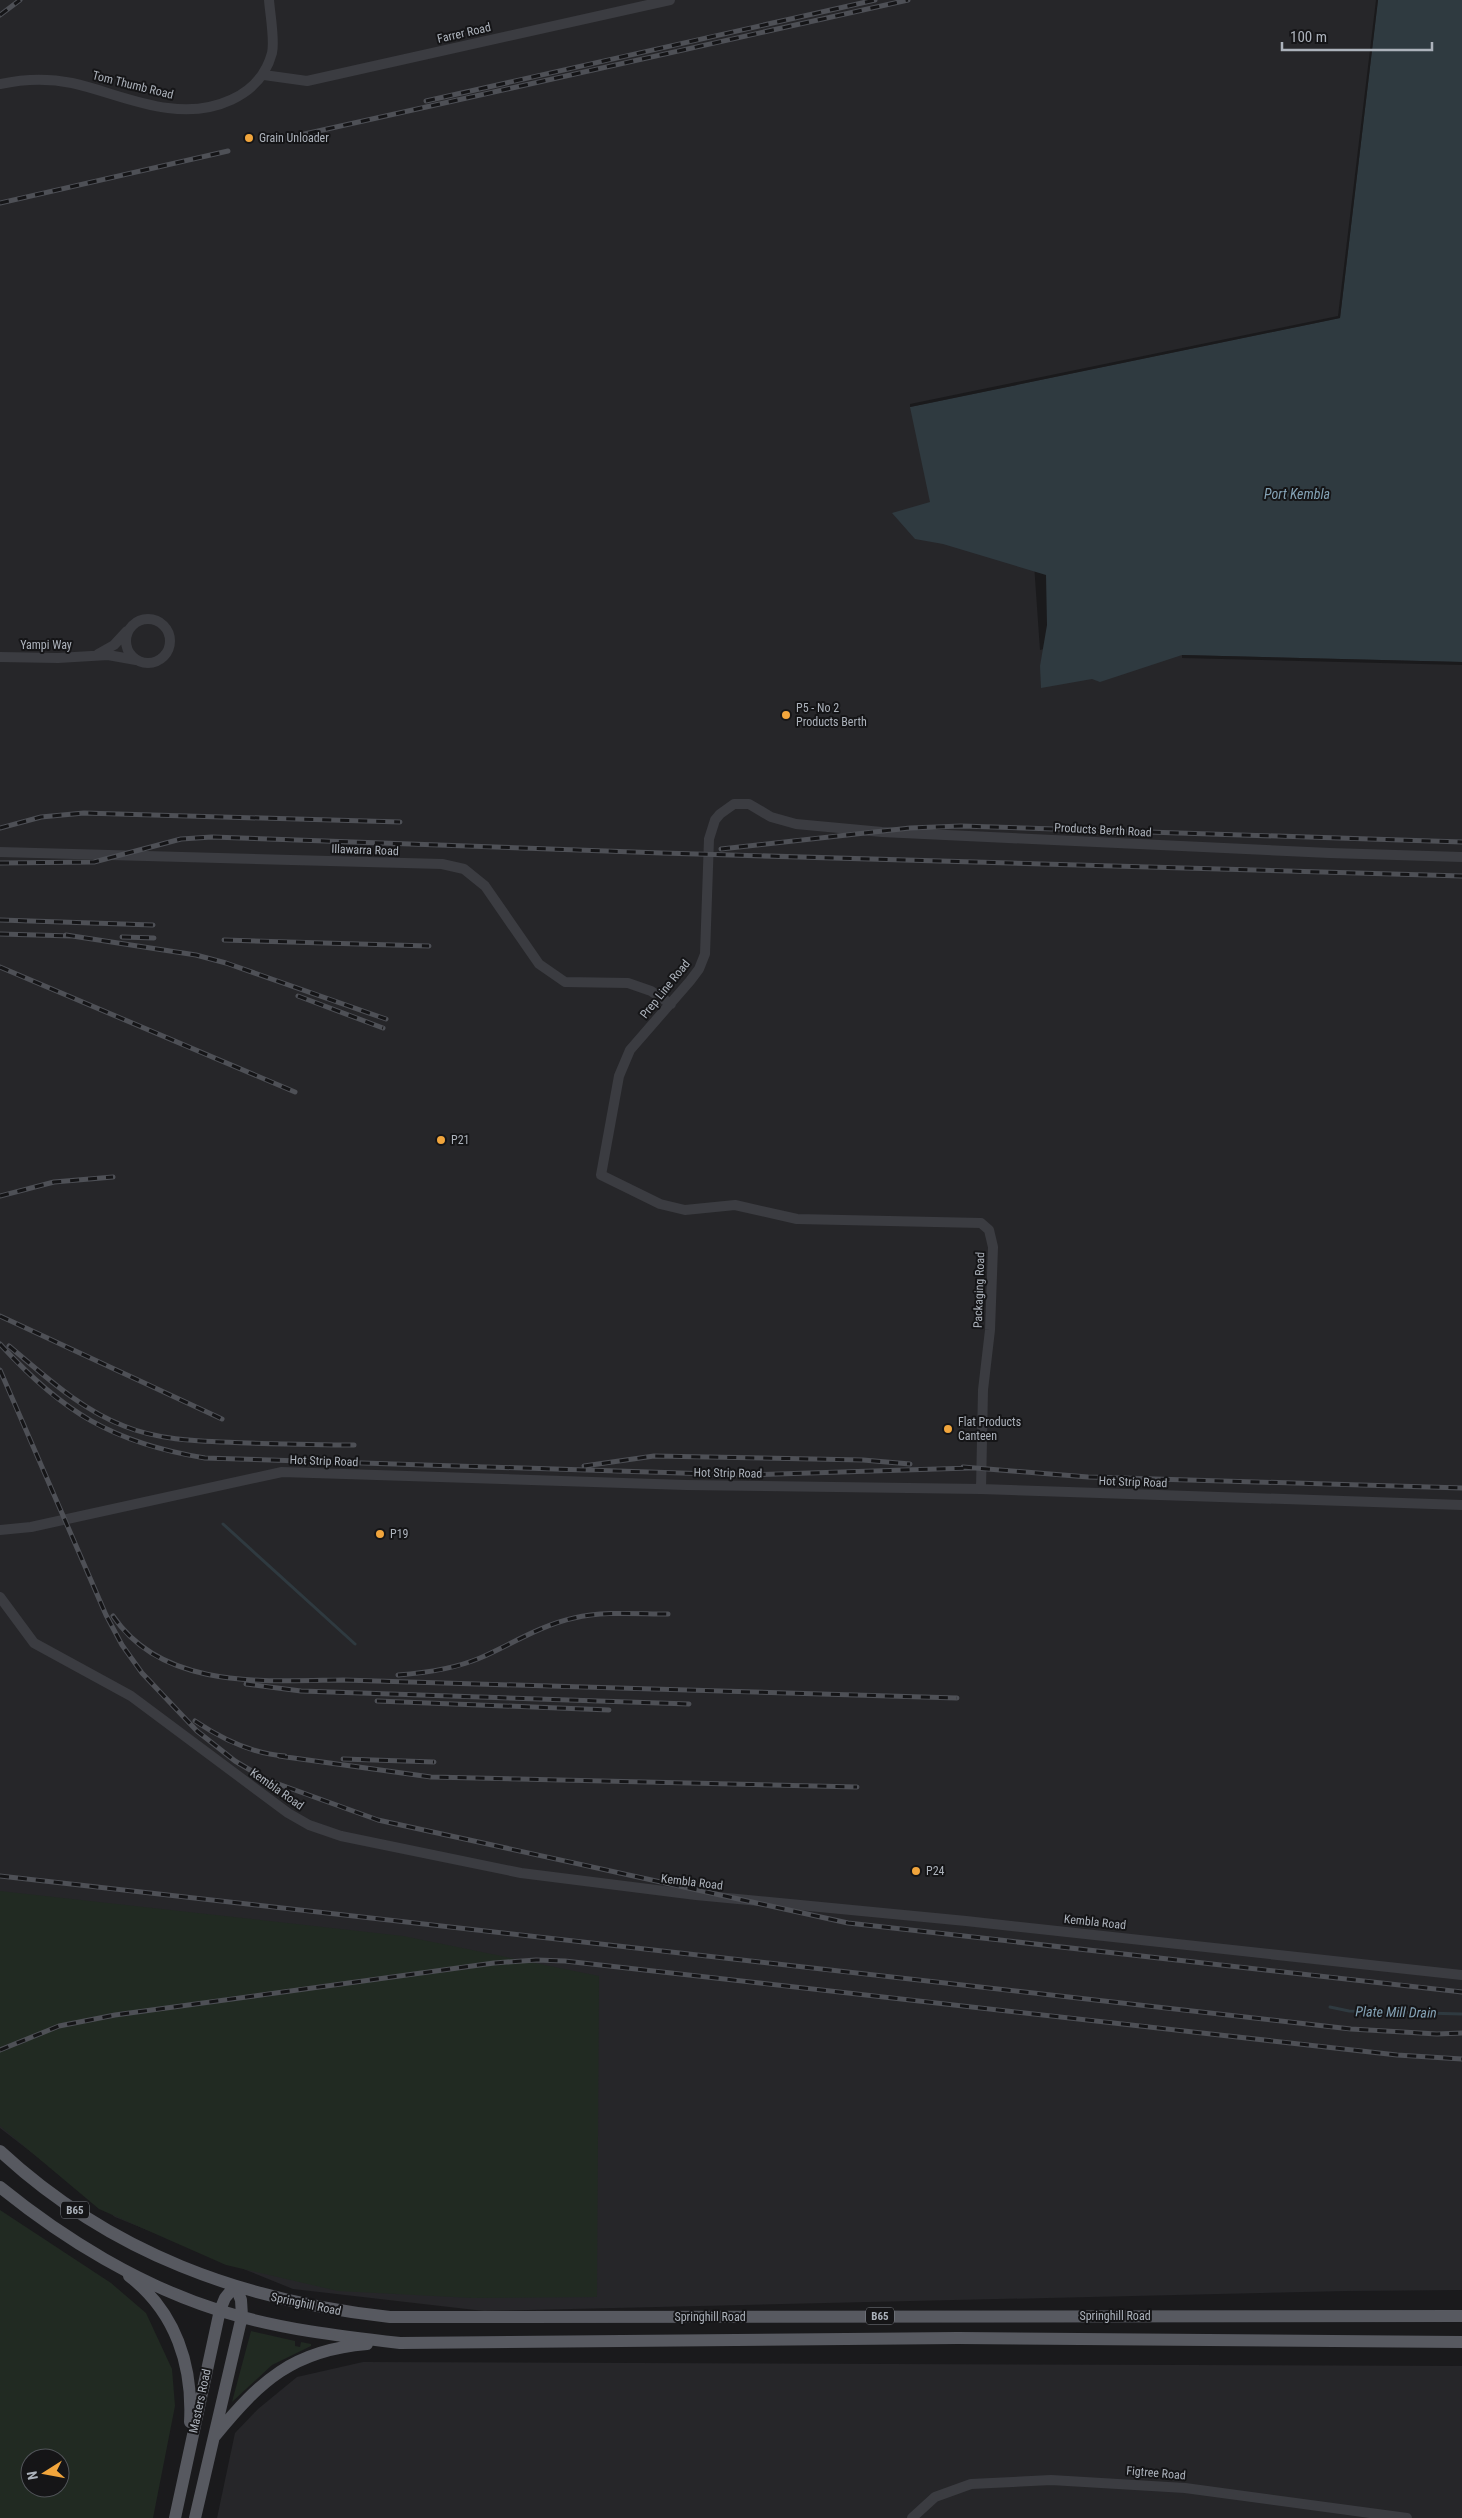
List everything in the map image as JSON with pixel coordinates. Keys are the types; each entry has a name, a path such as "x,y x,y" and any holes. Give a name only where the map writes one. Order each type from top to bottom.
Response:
{"main road":[{"name":"Springhill Road","path":"0,2151 49,2194 123,2240 158,2257 235,2287 305,2306 390,2317 1462,2316"},
{"name":"Springhill Road","path":"0,2187 28,2210 103,2258 144,2279 220,2310 303,2330 400,2342 958,2338 1462,2342"},
{"path":"103,2258 145,2291 170,2322 181,2345 190,2382 188,2460"},
{"name":"Masters Road","path":"175,2518 220,2310 225,2298 235,2287 241,2300 242,2316 195,2518"},
{"path":"213,2438 259,2386 290,2364 334,2348 400,2342"}],"street":[{"name":"Tom Thumb Road","path":"0,84 25,79 70,82 168,108 196,109 225,102 250,91 264,75 273,51 269,0"},
{"name":"Farrer Road","path":"264,75 307,81 670,0"},
{"name":"Yampi Way","path":"0,657 58,658 92,656 108,655 149,663 163,658 169,650 171,636 165,626 154,619 139,620 114,646 92,656"},
{"path":"131,627 126,636 127,646 131,655 140,662"},
{"name":"Prep Line Road","path":"601,1175 619,1076 630,1050 699,969 705,954 708,854 712,828 720,814 727,808 734,804 749,804"},
{"name":"Products Berth Road","path":"749,804 771,817 796,824 882,832 1330,853 1462,857"},
{"name":"Illawarra Road","path":"0,852 442,864 464,869 485,886 539,964 565,982 628,983 651,991 671,1004"},
{"name":"Packaging Road","path":"601,1175 671,1208 685,1210 735,1205 798,1219 980,1224 989,1230 993,1247 990,1330 983,1390 981,1489"},
{"name":"Hot Strip Road","path":"0,1530 31,1527 261,1475 282,1472 686,1485 981,1489 1462,1505"},
{"name":"Kembla Road","path":"0,1597 34,1643 131,1696 288,1813 309,1825 341,1836 499,1870 652,1890 817,1908 966,1920 1462,1975"},
{"name":"Figtree Road","path":"912,2518 935,2497 971,2484 1051,2480 1186,2488 1407,2518"}],"shaded area":[{"path":"0,0 1399,0 1353,323 1022,391 1040,650 1462,528 1462,2290 484,2311 293,2289 115,2217 0,2128"},
{"path":"0,1891 403,1936 599,1976 597,2297 472,2298 338,2291 226,2265 99,2209 0,2126"},
{"path":"0,2210 111,2283 146,2313 172,2369 175,2406 153,2518 0,2518"},
{"path":"251,2331 295,2341 295,2346 300,2347 301,2342 311,2344 311,2346 272,2365 232,2402"},
{"path":"363,2362 1462,2366 1462,2518 217,2518 235,2433 258,2409 297,2377"}],"water":[{"name":"Port Kembla","path":"1378,0 1462,0 1462,662 1182,655 1100,682 1092,679 1041,688 1040,666 1047,625 1046,575 943,544 915,539 892,513 930,502 910,407 1340,318"}],"pier":[{"path":"1376,0 1378,0 1340,318 910,407 910,404 1338,316"},
{"path":"1182,655 1462,662 1462,665 1182,658"}],"waterway":[{"path":"223,1524 355,1644"},
{"name":"Plate Mill Drain","path":"1330,2007 1349,2011 1462,2014"}],"railway":[{"path":"0,15 20,0"},
{"path":"426,101 875,0"},
{"path":"273,141 908,0"},
{"path":"0,203 228,151"},
{"path":"0,828 41,817 84,813 400,822"},
{"path":"721,849 910,828 961,826 1462,842"},
{"path":"0,863 94,862 181,839 212,837 662,853 1462,876"},
{"path":"0,920 153,925"},
{"path":"0,934 72,936"},
{"path":"66,935 196,955 226,963 386,1019"},
{"path":"122,937 154,938"},
{"path":"224,940 429,946"},
{"path":"0,967 295,1092"},
{"path":"298,996 383,1028"},
{"path":"0,1196 54,1182 113,1177"},
{"path":"0,1316 222,1419"},
{"path":"0,1344 45,1388 91,1421 143,1443 172,1452 205,1458 743,1475 969,1468"},
{"path":"9,1346 50,1380 93,1411 139,1431 170,1438 201,1441 354,1445"},
{"path":"0,1370 106,1615 122,1645 142,1673 197,1731 235,1761 267,1780 378,1820 848,1923 1462,1992"},
{"path":"584,1466 654,1456 863,1460 910,1464"},
{"path":"963,1467 1088,1477 1462,1488"},
{"path":"398,1675 439,1670 470,1662 538,1630 574,1618 609,1614 668,1614"},
{"path":"113,1616 134,1640 159,1657 187,1669 217,1676 249,1680 343,1680 957,1698"},
{"path":"246,1684 301,1691 689,1704"},
{"path":"377,1701 609,1710"},
{"path":"195,1721 216,1734 250,1749 285,1756"},
{"path":"279,1756 431,1777 857,1787"},
{"path":"343,1759 434,1762"},
{"path":"0,1876 1351,2029 1437,2034 1462,2033"},
{"path":"0,2050 59,2026 115,2015 494,1963 536,1960 565,1961 1397,2055 1462,2059"}],"place":[{"name":"Grain Unloader","path":"249,138"},
{"name":"P5 - No 2 Products Berth","path":"786,715"},
{"name":"P21","path":"441,1140"},
{"name":"Flat Products Canteen","path":"948,1429"},
{"name":"P19","path":"380,1534"},
{"name":"P24","path":"916,1871"}]}
